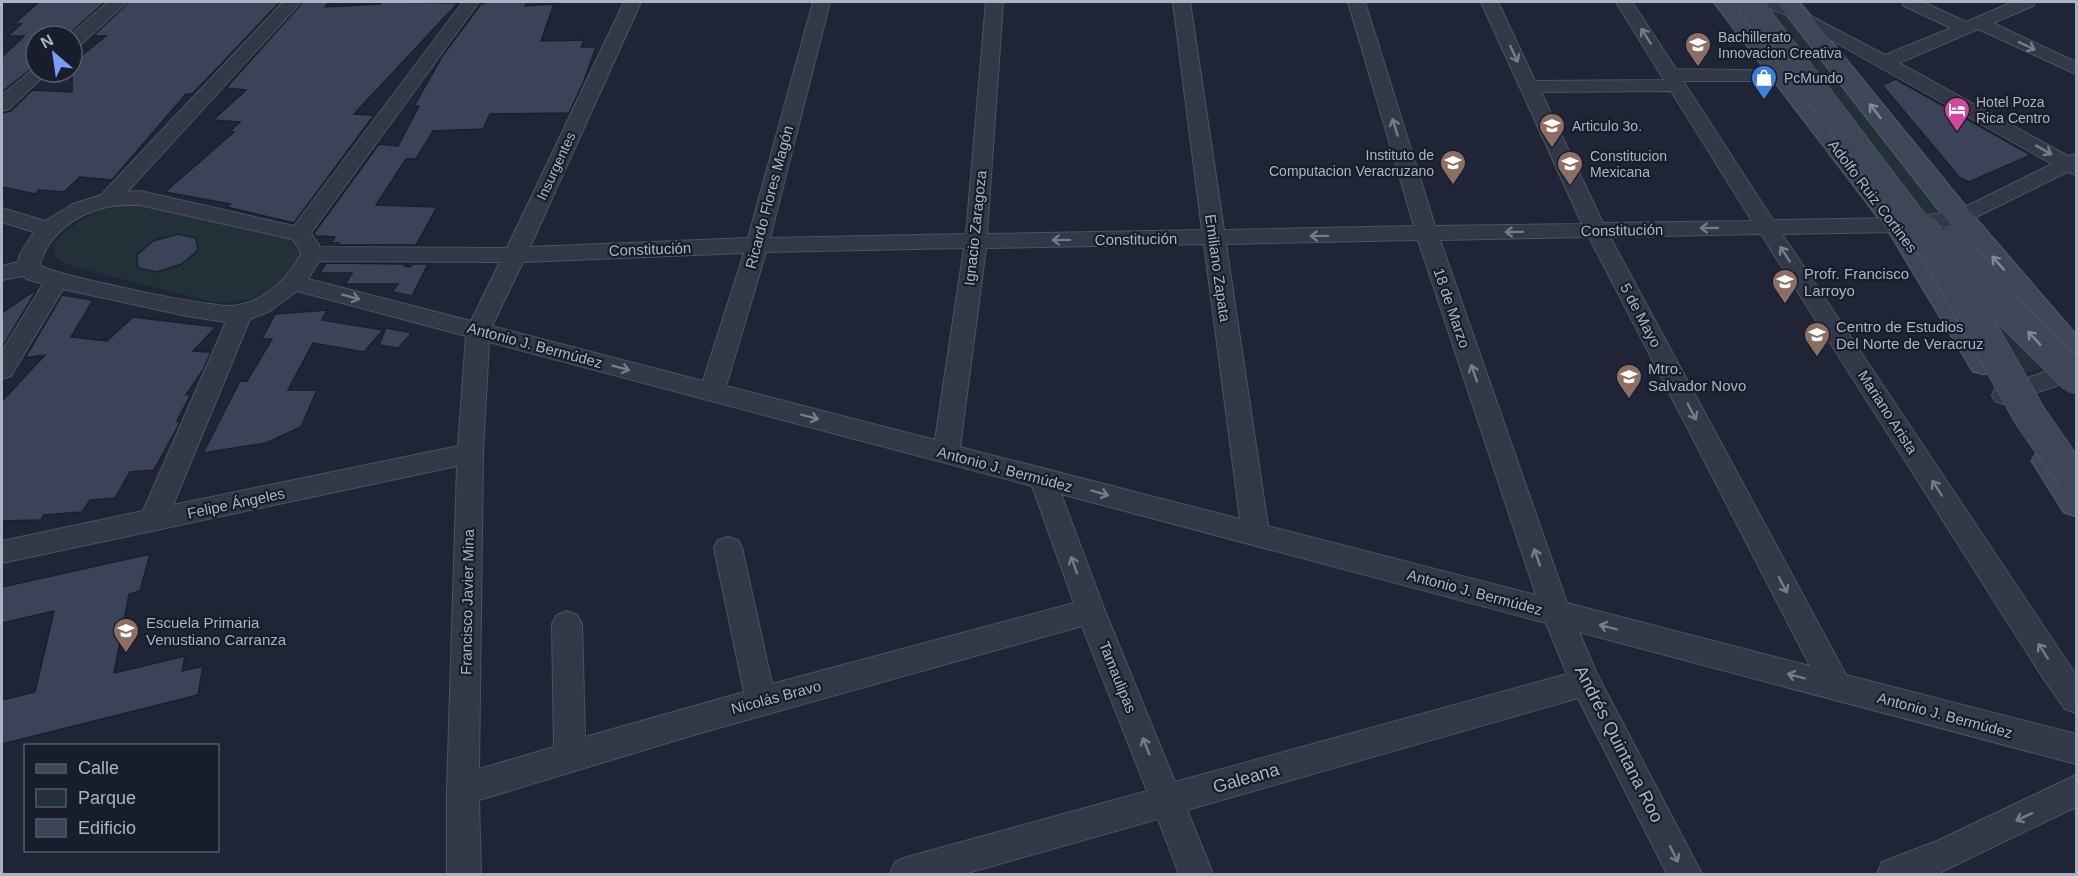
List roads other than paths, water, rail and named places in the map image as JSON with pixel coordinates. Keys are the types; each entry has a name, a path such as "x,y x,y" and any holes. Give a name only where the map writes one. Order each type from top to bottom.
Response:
{"main road":[{"name":"Adolfo Ruiz Cortines","path":"1725,2 1899,225 2004,395 2076,502"},
{"path":"1748,2 1937,250 2030,416 2076,482"},
{"path":"1770,2 1976,275 2047,351 2076,378"},
{"path":"1797,5 1960,218 2076,355"}],"street":[{"path":"84,32 118,2"},
{"path":"108,200 292,2"},
{"path":"299,234 471,2"},
{"name":"Insurgentes","path":"478,330 632,2"},
{"name":"Ricardo Flores Magón","path":"712,392 757,245 820,2"},
{"name":"Ignacio Zaragoza","path":"946,453 976,242 994,2"},
{"name":"Emiliano Zapata","path":"1181,2 1256,534"},
{"name":"18 de Marzo","path":"1356,2 1427,234 1556,613"},
{"name":"5 de Mayo","path":"1489,2 1596,231 1836,686"},
{"name":"Mariano Arista","path":"1624,2 1767,227 2076,699"},
{"path":"1770,2 1797,5 2074,161"},
{"path":"1910,2 1972,25 2076,69"},
{"path":"1891,59 2026,2"},
{"path":"1529,87 1780,75"},
{"path":"2,105 26,84"},
{"path":"1960,218 2074,161"},
{"path":"140,198 299,234 308,243 312,254 306,268 294,283 270,301 241,313 195,310 57,280 35,274 28,267 29,254 36,241 48,229 85,207 108,200 140,198"},
{"path":"2,216 48,229"},
{"name":"Constitución","path":"312,254 515,255 757,245 1899,225 1960,218"},
{"path":"2,273 28,267"},
{"path":"2,370 57,280"},
{"name":"Antonio J. Bermúdez","path":"294,283 2076,750"},
{"path":"153,520 241,313"},
{"name":"Francisco Javier Mina","path":"464,874 463,790 470,453 478,330"},
{"path":"2004,395 2076,370"},
{"name":"Felipe Ángeles","path":"2,552 470,453"},
{"name":"Tamaulipas","path":"1042,478 1091,611 1196,874"},
{"path":"728,548 761,701"},
{"name":"Nicolás Bravo","path":"463,790 570,756 761,701 1091,611"},
{"name":"Andrés Quintana Roo","path":"1556,613 1586,682 1685,874"},
{"path":"567,624 570,756"},
{"name":"Galeana","path":"907,874 1586,682"},
{"path":"1894,874 1951,865 2076,791"}],"place":[{"name":"Bachillerato Innovacion Creativa","path":"1698,68"},
{"name":"PcMundo","path":"1764,101"},
{"name":"Hotel Poza Rica Centro","path":"1957,133"},
{"name":"Articulo 3o.","path":"1552,149"},
{"name":"Instituto de Computacion Veracruzano","path":"1453,186"},
{"name":"Constitucion Mexicana","path":"1570,187"},
{"name":"Profr. Francisco Larroyo","path":"1785,305"},
{"name":"Centro de Estudios Del Norte de Veracruz","path":"1817,358"},
{"name":"Mtro. Salvador Novo","path":"1629,400"},
{"name":"Escuela Primaria Venustiano Carranza","path":"126,654"}]}
